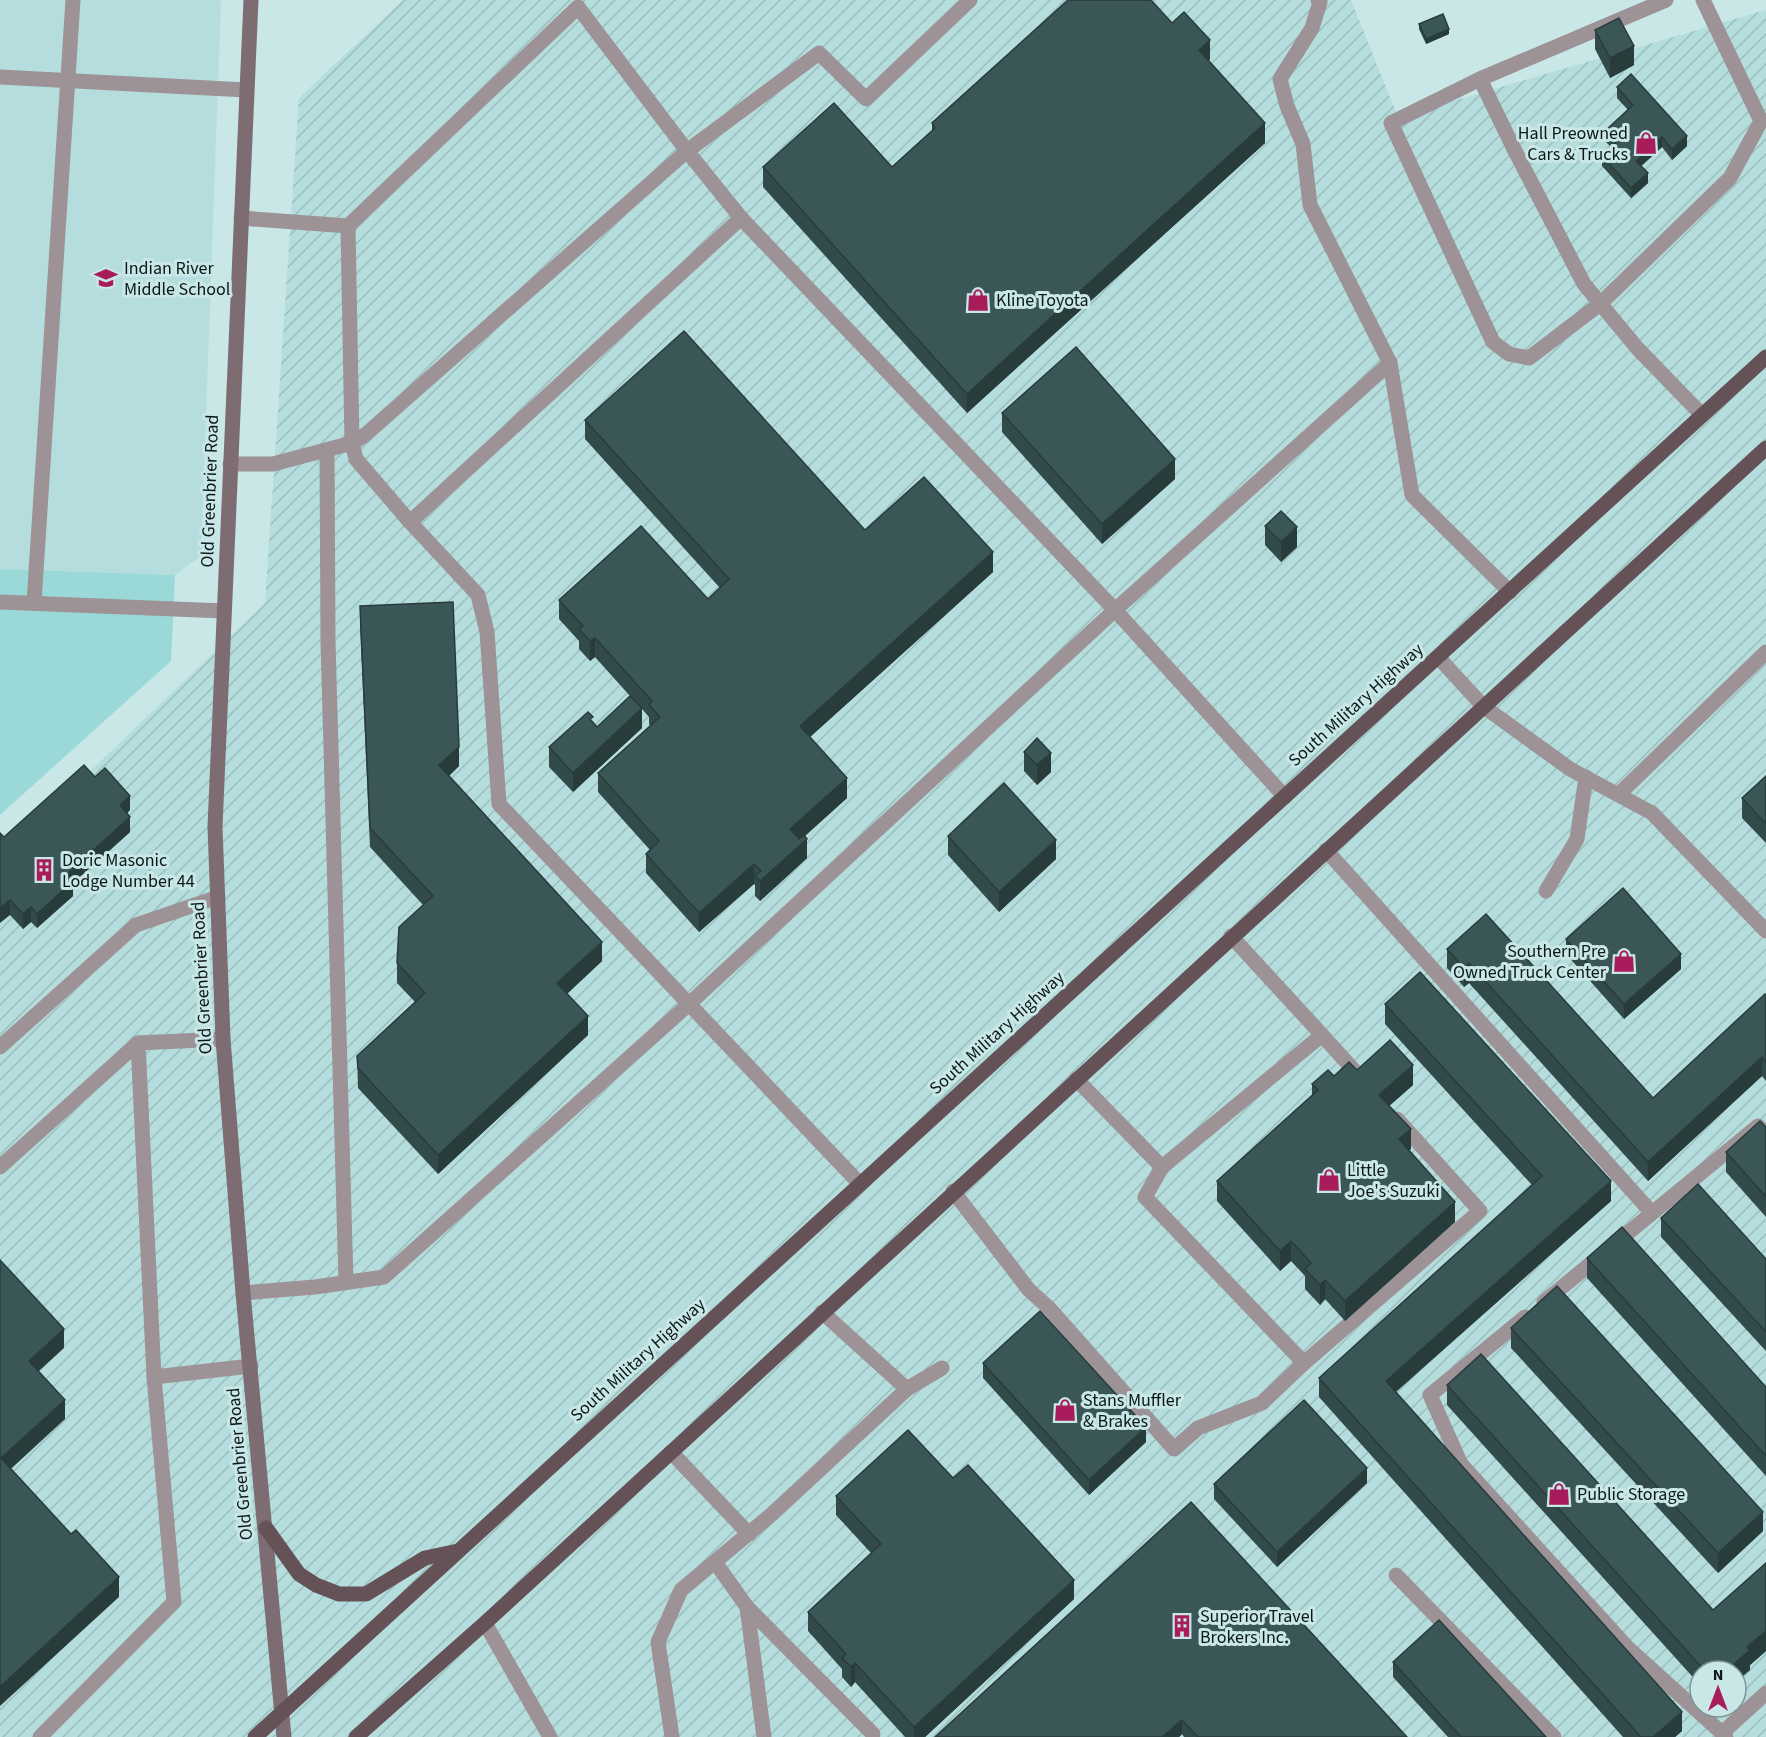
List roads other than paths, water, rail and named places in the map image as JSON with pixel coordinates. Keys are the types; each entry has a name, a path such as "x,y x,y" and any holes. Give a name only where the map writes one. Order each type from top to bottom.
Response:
{"main road":[{"name":"South Military Highway","path":"255,1737 1766,357"},
{"path":"356,1737 485,1623 1231,936 1766,448"},
{"path":"266,1528 299,1574 316,1586 339,1594 366,1594 425,1558 458,1551"}],"street":[{"path":"33,603 73,0"},
{"name":"Old Greenbrier Road","path":"251,0 215,826 223,1039 243,1293 284,1737"},
{"path":"230,464 273,464 352,443 365,435 687,151 819,53 866,99 970,0"},
{"path":"1318,0 1320,2 1312,28 1280,79 1287,106 1303,144 1310,205 1390,363 1412,495 1510,592"},
{"path":"1666,0 1480,79 1391,123 1493,342 1509,354 1530,358 1600,304 1730,178 1761,121 1703,0"},
{"path":"860,1184 499,804 487,632 478,595 410,522 357,459 352,443 348,226 578,7 741,218 1115,610 1285,797"},
{"path":"0,76 246,90"},
{"path":"1480,79 1584,284 1638,349 1702,416"},
{"path":"241,218 348,226"},
{"path":"410,522 741,218"},
{"path":"243,1293 384,1277 689,1004 1115,610 1390,363"},
{"path":"327,450 328,642 346,1282"},
{"path":"0,602 224,611"},
{"path":"1619,794 1766,652"},
{"path":"1438,657 1483,706 1570,769 1652,813 1766,931"},
{"path":"1546,891 1577,839 1586,777"},
{"path":"1326,850 1652,1213"},
{"path":"0,1047 136,925 218,897"},
{"path":"1231,936 1365,1082"},
{"path":"1304,1363 1145,1197 1162,1167 1322,1035"},
{"path":"0,1167 138,1043 223,1039"},
{"path":"40,1737 174,1602 154,1377 138,1043"},
{"path":"1076,1079 1162,1167"},
{"path":"953,1191 1029,1290 1049,1308 1174,1449 1198,1428 1262,1403 1304,1363 1480,1211 1387,1108"},
{"path":"1766,1134 1758,1126 1430,1395 1461,1464 1627,1647 1724,1735 1766,1693"},
{"path":"822,1312 907,1389"},
{"path":"154,1377 251,1366"},
{"path":"672,1737 658,1642 681,1590 748,1534 907,1389 942,1368"},
{"path":"670,1452 748,1534"},
{"path":"715,1562 747,1607 873,1734"},
{"path":"1396,1575 1554,1737"},
{"path":"747,1607 764,1737"},
{"path":"485,1623 550,1737"}],"place":[{"name":"Hall Preowned Cars & Trucks","path":"1646,143"},
{"name":"Indian River Middle School","path":"106,278"},
{"name":"Kline Toyota","path":"978,300"},
{"name":"Doric Masonic Lodge Number 44","path":"44,870"},
{"name":"Southern Pre Owned Truck Center","path":"1624,961"},
{"name":"Little Joe's Suzuki","path":"1329,1180"},
{"name":"Stans Muffler & Brakes","path":"1065,1410"},
{"name":"Public Storage","path":"1559,1494"},
{"name":"Superior Travel Brokers Inc.","path":"1182,1626"}]}
